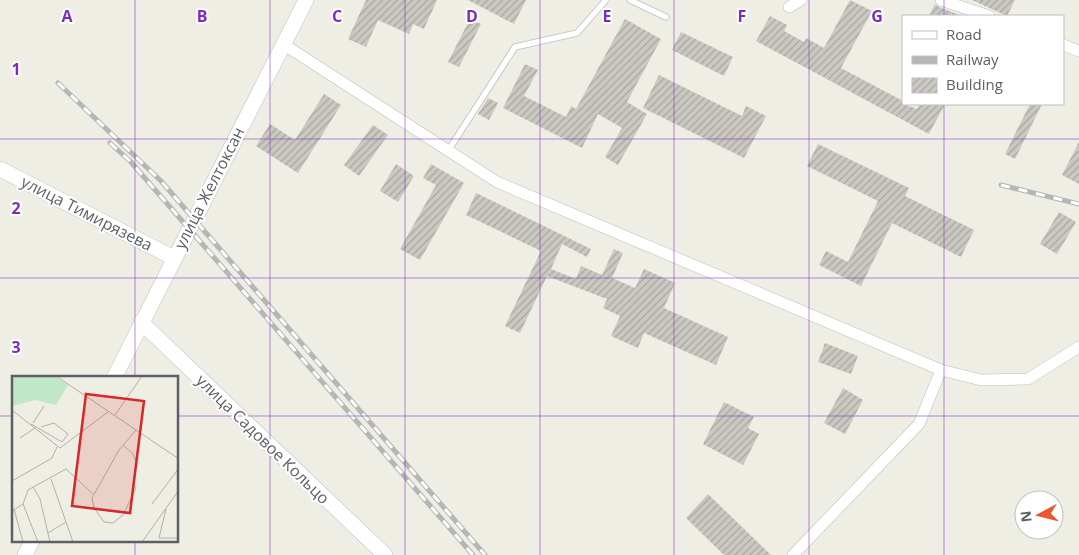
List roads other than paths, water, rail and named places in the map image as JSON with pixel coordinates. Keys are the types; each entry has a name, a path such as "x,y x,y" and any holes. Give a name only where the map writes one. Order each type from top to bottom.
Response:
{"street":[{"name":"улица Желтоксан","path":"115,376 306,0"},
{"path":"789,7 800,0"},
{"path":"941,0 986,15"},
{"path":"283,44 497,182 941,370 981,380 1028,379 1079,347"},
{"path":"1064,45 1079,52"},
{"name":"улица Тимирязева","path":"0,169 174,258"},
{"name":"улица Садовое Кольцо","path":"141,322 386,555"},
{"path":"793,555 919,424 941,370"},
{"path":"25,555 32,542"}],"lane":[{"path":"448,151 514,47 578,33 606,0"},
{"path":"630,0 666,17"}],"railway":[{"path":"58,83 161,181 485,555"},
{"path":"110,143 130,161 473,555"},
{"path":"1001,185 1079,204"}]}
